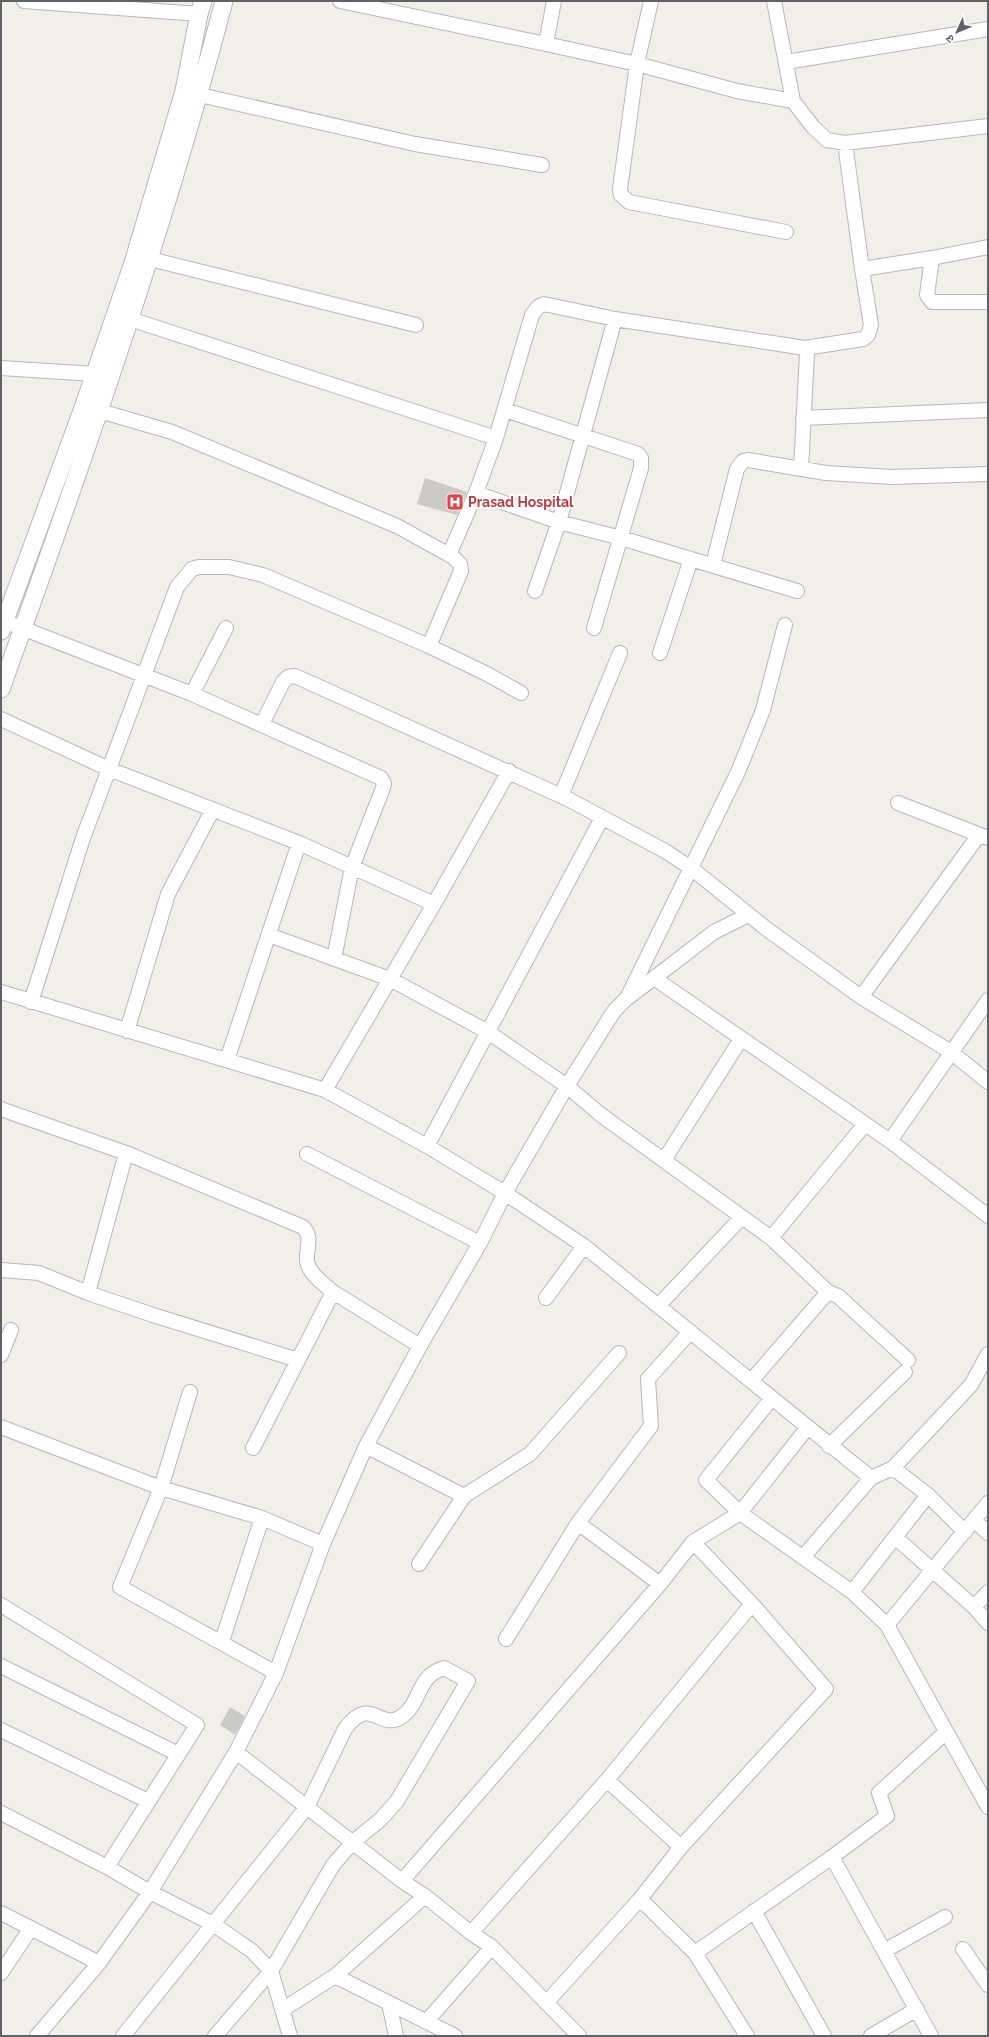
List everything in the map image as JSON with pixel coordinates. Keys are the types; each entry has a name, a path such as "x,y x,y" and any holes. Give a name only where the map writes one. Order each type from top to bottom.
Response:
{"street":[{"path":"24,1 201,7 184,91 133,263 95,374 2,624 22,629 192,694 381,778 384,783 383,788 352,867 334,959"},
{"path":"1,689 100,411 150,259 200,95 224,1"},
{"path":"340,1 637,64 737,91 793,101"},
{"path":"546,44 554,1"},
{"path":"651,1 637,64 620,189 623,199 786,232"},
{"path":"774,1 793,101 813,127 827,140 845,143 988,126"},
{"path":"786,62 988,29"},
{"path":"200,95 415,144 542,165"},
{"path":"449,554 476,493 496,438 532,315 538,307 549,304 615,319 804,348 856,341 868,335 872,325 862,269 845,143"},
{"path":"862,269 932,258 988,247"},
{"path":"932,258 927,295 932,302 988,302"},
{"path":"150,259 416,325"},
{"path":"130,319 496,438"},
{"path":"535,591 559,522 615,319"},
{"path":"801,469 807,354 804,348"},
{"path":"1,368 95,374"},
{"path":"505,410 583,434 638,454 641,458 641,468 622,538 594,628"},
{"path":"803,418 988,410"},
{"path":"100,411 172,432 397,526 449,554 460,564 461,572 429,646"},
{"path":"713,565 737,469 741,462 748,460 826,473 892,477 988,474"},
{"path":"476,493 559,522 622,538 797,591"},
{"path":"660,653 691,559"},
{"path":"31,1002 83,838 143,675 177,587 192,569 207,566 229,567 263,575 429,646 487,674 521,693"},
{"path":"626,999 738,772 763,710 785,626"},
{"path":"192,694 226,628"},
{"path":"560,796 620,654"},
{"path":"262,724 283,682 288,677 294,676 509,771 560,796 665,851 691,868 748,915 861,997 951,1052 988,1082"},
{"path":"1,719 109,769 299,843 434,904"},
{"path":"325,1090 434,904 509,771"},
{"path":"861,997 984,836 898,803"},
{"path":"127,1031 168,894 212,810"},
{"path":"426,1146 602,818"},
{"path":"227,1060 299,843"},
{"path":"37,2036 98,1963 150,1892 236,1752 276,1673 323,1544 366,1446 420,1346 480,1243 505,1193 567,1086 607,1022 615,1010 626,999 714,932 748,915"},
{"path":"269,935 390,979 488,1032 567,1086 601,1115 771,1238 828,1292 838,1296 906,1366 830,1446"},
{"path":"654,978 890,1141 988,1216"},
{"path":"1,992 325,1090 426,1146 505,1193 584,1246 871,1478"},
{"path":"890,1141 988,1000"},
{"path":"664,1160 741,1039"},
{"path":"1,1109 126,1153 303,1228 307,1232 309,1240 307,1261 311,1272 333,1292 420,1346"},
{"path":"771,1238 865,1124"},
{"path":"88,1293 126,1153"},
{"path":"307,1154 480,1243"},
{"path":"658,1306 742,1217"},
{"path":"546,1298 584,1246"},
{"path":"1,1270 39,1273 88,1293 298,1360"},
{"path":"253,1448 333,1292"},
{"path":"751,1381 828,1292"},
{"path":"1,1355 11,1330"},
{"path":"506,1639 578,1523 651,1426 648,1379 690,1332"},
{"path":"419,1564 464,1496 530,1454 619,1353"},
{"path":"803,1557 871,1478 893,1468 971,1385 988,1354"},
{"path":"190,1392 161,1488 120,1587 222,1641 276,1673"},
{"path":"772,1398 706,1480 740,1512 852,1592 887,1625 988,1807"},
{"path":"1,1427 161,1488 262,1518 323,1544"},
{"path":"402,1881 660,1584 693,1542 740,1512 808,1427"},
{"path":"366,1446 464,1496"},
{"path":"893,1468 928,1496 965,1532"},
{"path":"852,1592 928,1496"},
{"path":"887,1625 975,1521 988,1503"},
{"path":"222,1641 262,1518"},
{"path":"975,1521 988,1533"},
{"path":"578,1523 660,1584"},
{"path":"895,1537 933,1569 974,1607 988,1623"},
{"path":"546,2003 640,1899 681,1847 826,1689 752,1604 693,1542"},
{"path":"974,1607 988,1592"},
{"path":"471,1933 607,1780 752,1604"},
{"path":"1,1605 197,1725 107,1867"},
{"path":"1,1666 178,1754"},
{"path":"123,2036 307,1807 345,1729 353,1718 361,1713 371,1714 390,1721 401,1717 409,1710 424,1682 434,1671 444,1668 468,1681 397,1801 380,1820 353,1842 333,1865 271,1972 216,2036"},
{"path":"1,1730 148,1801"},
{"path":"695,1953 832,1857 887,1816 880,1793 946,1732"},
{"path":"236,1752 402,1881 425,1896 471,1933 492,1947 579,2036"},
{"path":"607,1780 681,1847"},
{"path":"1,1813 107,1867 150,1892 213,1924 252,1951 271,1972 290,2036"},
{"path":"832,1857 931,2036"},
{"path":"282,2010 335,1976 425,1896"},
{"path":"640,1899 695,1953 747,2036"},
{"path":"754,1912 824,2036"},
{"path":"1,1913 98,1963"},
{"path":"884,1951 945,1916"},
{"path":"1,1973 31,1928"},
{"path":"426,2022 492,1947"},
{"path":"963,1949 988,1985"},
{"path":"335,1976 455,2036"},
{"path":"389,2003 396,2036"},
{"path":"871,2036 917,2009"}],"building":[{"path":"425,478 467,492 457,515 417,504"},
{"path":"230,1707 245,1716 235,1735 220,1725"}],"place":[{"name":"Prasad Hospital","path":"455,502"}]}
